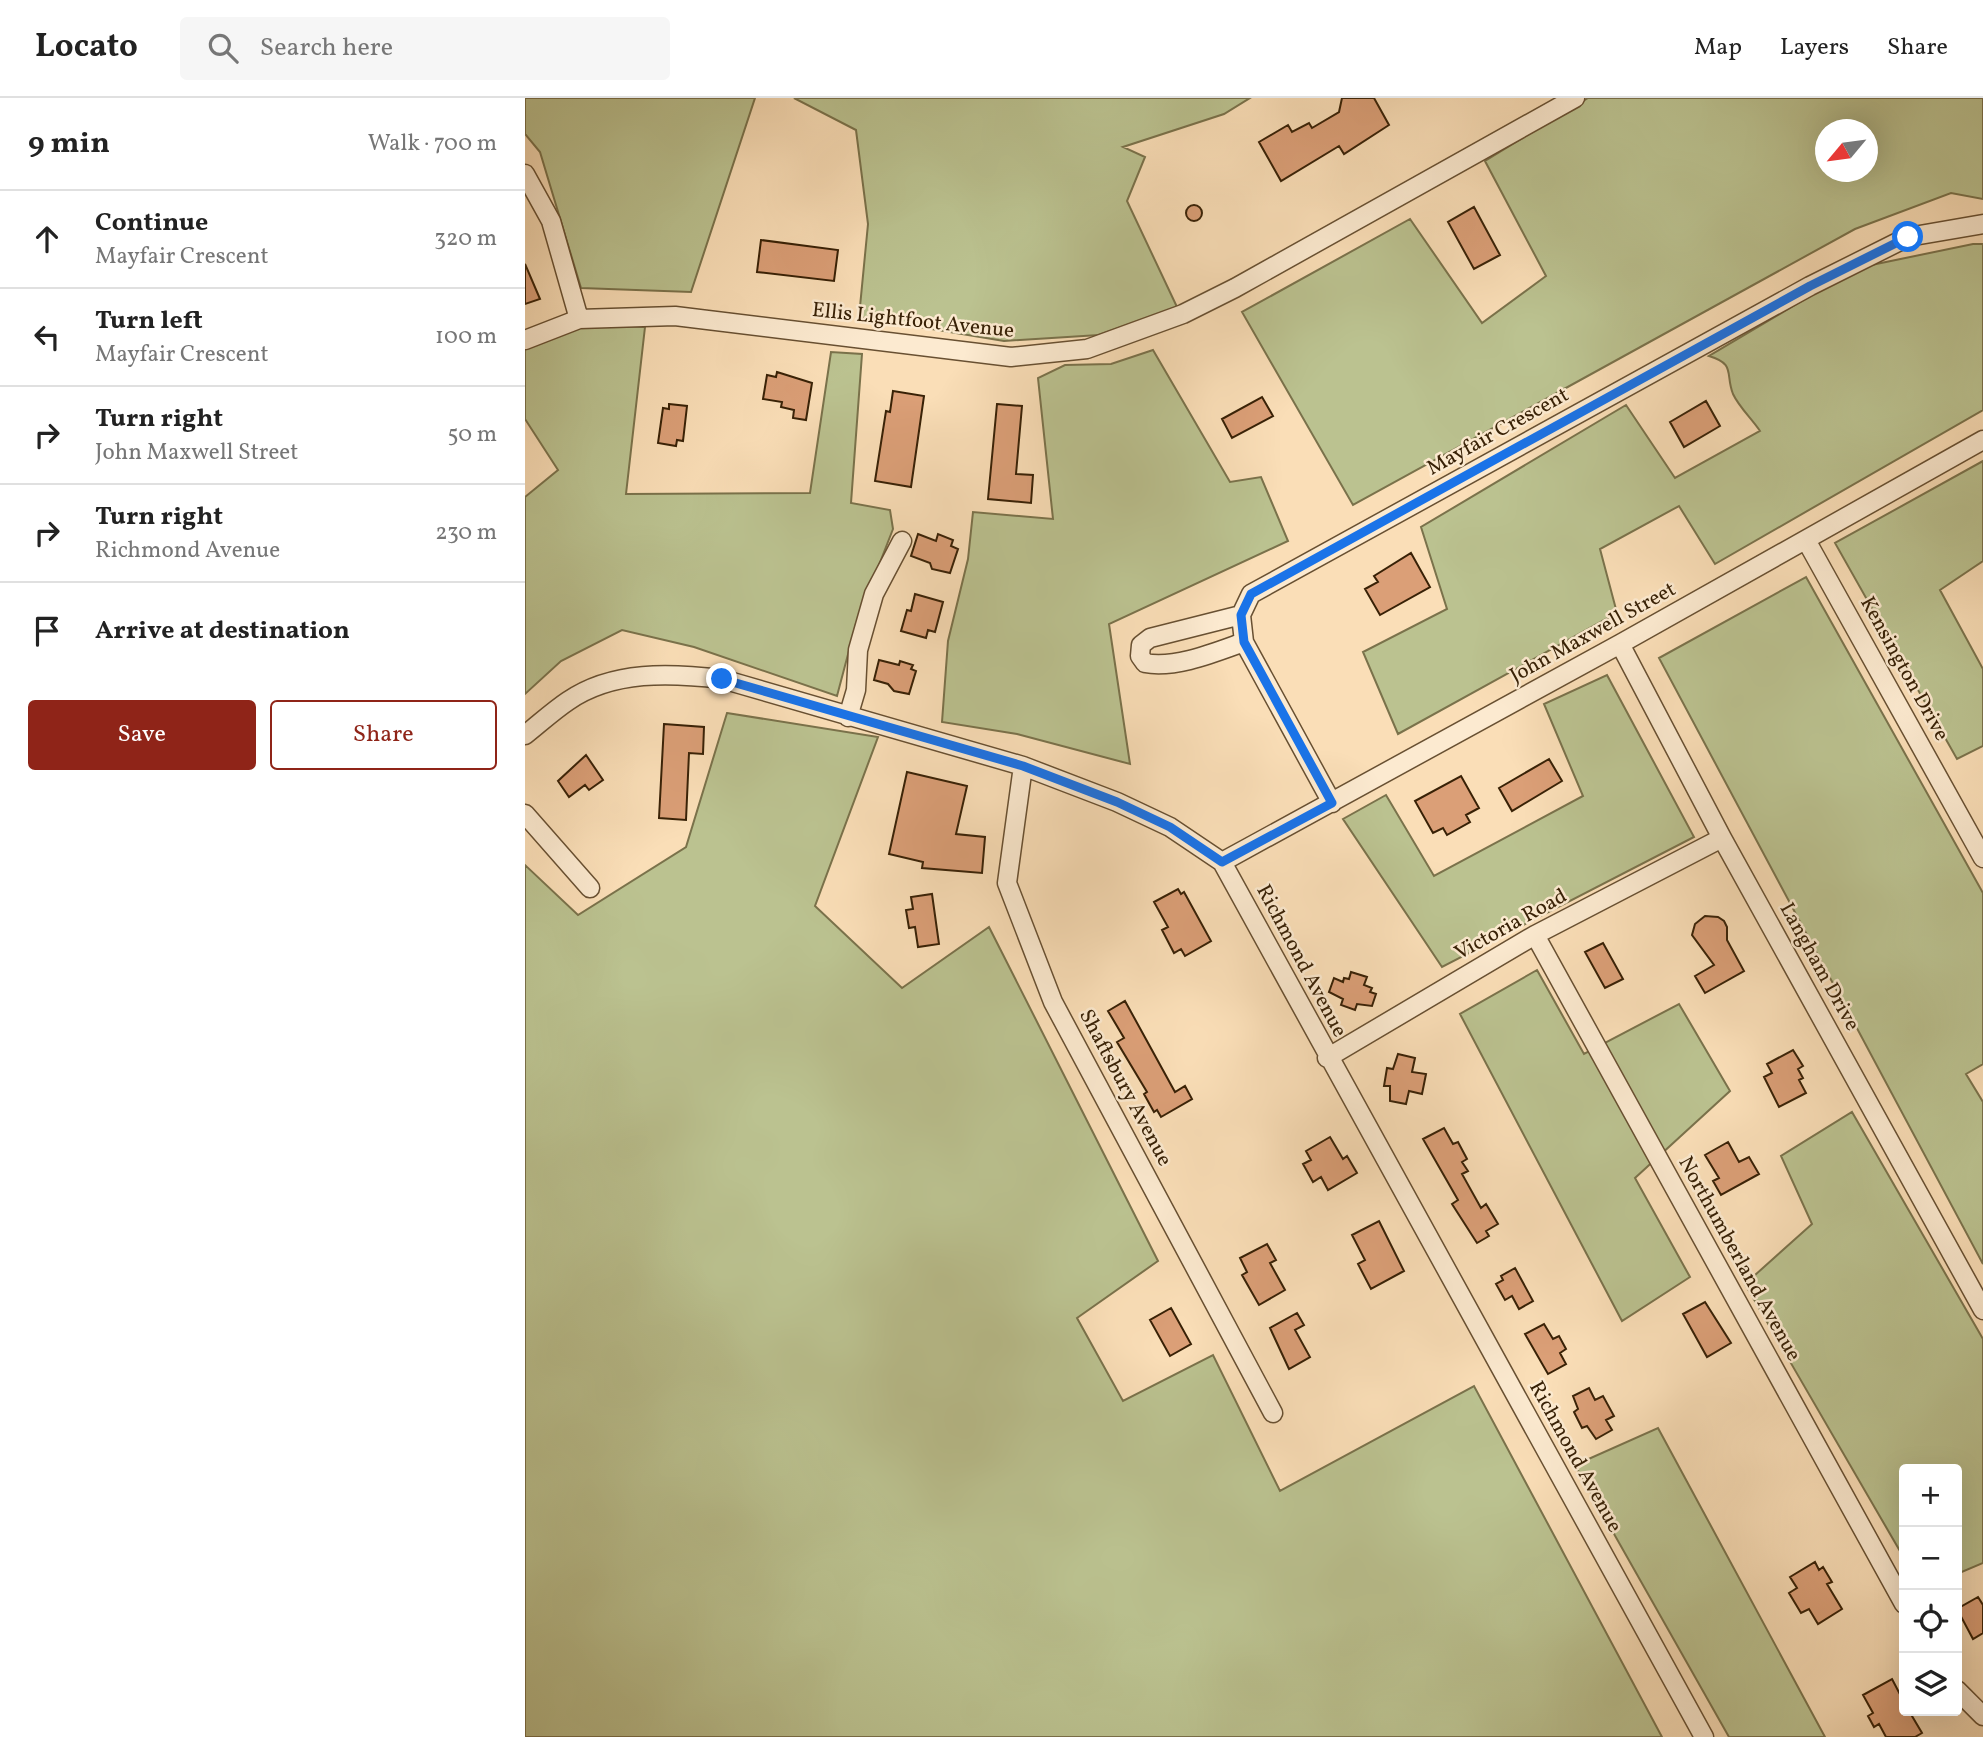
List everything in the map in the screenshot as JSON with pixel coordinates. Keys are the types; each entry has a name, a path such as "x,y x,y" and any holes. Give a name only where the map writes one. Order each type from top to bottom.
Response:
{"street":[{"name":"Ellis Lightfoot Avenue","path":"525,340 579,319 675,316 1011,358 1087,349 1183,314 1235,288 1575,98"},
{"path":"525,174 551,221 579,319"},
{"name":"Mayfair Crescent","path":"1241,615 1251,594 1810,286 1908,237 1983,224"},
{"name":"John Maxwell Street","path":"1222,862 1620,645 1983,440"},
{"name":"Kensington Drive","path":"1806,540 1983,858"},
{"path":"848,717 856,690 857,650 874,594 902,541"},
{"path":"1244,642 1216,652 1156,666 1145,663 1140,656 1141,645 1150,638 1241,615 1244,642 1332,803"},
{"name":"Langham Drive","path":"1620,645 1722,838 1983,1310"},
{"name":"Richmond Avenue","path":"525,735 570,699 623,678 674,673 722,679 1023,766 1117,802 1170,827 1222,862 1327,1058 1704,1737"},
{"name":"Shaftsbury Avenue","path":"1023,766 1007,883 1053,1002 1273,1413"},
{"path":"525,814 590,888"},
{"name":"Victoria Road","path":"1327,1058 1535,935 1722,838"},
{"name":"Northumberland Avenue","path":"1535,935 1899,1595"},
{"path":"1962,1695 1983,1716"}],"green space":[{"path":"525,98 755,98 691,292 581,288 540,152 525,134"},
{"path":"794,98 1250,98 1224,114 1123,147 1145,157 1127,201 1177,307 1099,335 1004,341 859,317 868,224 856,130"},
{"path":"1588,98 1983,98 1983,199 1951,193 1855,229 1353,505 1242,312 1410,219 1482,323 1546,276 1485,161"},
{"path":"1983,244 1983,410 1715,564 1679,506 1600,549 1617,613 1398,734 1363,652 1447,609 1421,527 1626,405 1675,478 1760,431 1733,394 1726,366 1709,356 1857,268"},
{"path":"557,323 645,327 626,494 810,493 831,352 862,354 851,503 890,510 893,529 856,624 837,696 694,647 622,630 561,661 525,694 525,497 558,470 525,419 525,339"},
{"path":"1153,350 1230,482 1261,477 1288,541 1109,624 1130,764 1017,734 942,722 948,641 968,559 973,512 1053,519 1038,378 1065,365 1111,364"},
{"path":"1983,461 1983,561 1940,590 1983,669 1983,746 1957,759 1835,543"},
{"path":"1806,577 1983,893 1983,1064 1966,1074 1983,1102 1983,1264 1659,658"},
{"path":"1607,675 1694,837 1442,967 1343,819 1386,795 1434,876 1583,796 1544,704"},
{"path":"727,713 878,737 815,906 902,988 989,927 1158,1261 1077,1318 1123,1401 1213,1355 1280,1491 1474,1386 1662,1737 525,1737 525,865 578,915 686,847"},
{"path":"1537,970 1584,1054 1679,1004 1730,1091 1635,1178 1690,1277 1622,1321 1460,1014"},
{"path":"1852,1112 1983,1339 1983,1563 1962,1572 1962,1464 1899,1464 1899,1549 1745,1284 1812,1224 1781,1156"},
{"path":"1658,1428 1825,1737 1729,1737 1575,1465"}],"building":[{"path":"1342,98 1374,98 1389,125 1344,154 1339,146 1281,181 1259,142 1288,125 1292,132 1309,123 1312,128 1339,112"},
{"path":"1191,205 1197,205 1202,213 1200,219 1191,221 1186,216 1186,210"},
{"path":"1474,207 1500,255 1474,269 1448,222"},
{"path":"761,240 838,250 834,281 757,272"},
{"path":"525,264 540,299 525,304"},
{"path":"777,372 812,383 806,420 793,418 794,410 781,407 782,402 763,399 767,375 776,377"},
{"path":"893,391 924,396 911,487 875,481 886,411 890,412"},
{"path":"1262,397 1273,416 1232,438 1222,419"},
{"path":"1706,401 1720,426 1684,447 1670,422"},
{"path":"669,404 687,406 683,441 677,440 676,446 658,443 663,408 669,409"},
{"path":"997,404 1022,406 1016,474 1033,475 1031,503 988,499"},
{"path":"918,534 936,541 938,534 953,540 951,546 958,549 950,573 932,569 930,563 911,556"},
{"path":"1411,553 1430,587 1380,615 1365,589 1378,582 1374,576"},
{"path":"915,594 943,602 935,632 928,630 926,638 901,631 907,610 911,611"},
{"path":"879,660 913,665 911,669 916,671 909,694 894,691 888,684 874,680"},
{"path":"664,724 704,727 703,754 689,753 686,820 659,818"},
{"path":"586,755 603,780 589,790 585,785 569,797 558,781"},
{"path":"1549,759 1562,781 1512,811 1499,788"},
{"path":"907,772 967,786 956,834 985,837 982,873 922,868 923,862 889,854"},
{"path":"1461,776 1479,808 1466,815 1470,822 1447,835 1443,828 1433,833 1415,801"},
{"path":"1178,889 1181,894 1184,892 1211,941 1185,956 1181,949 1174,953 1162,930 1168,927 1154,902"},
{"path":"932,894 939,944 918,947 915,927 909,928 906,910 913,909 911,897"},
{"path":"1705,916 1718,917 1724,921 1727,940 1744,971 1705,993 1695,976 1714,965 1692,935 1695,924"},
{"path":"1603,943 1623,979 1605,988 1585,952"},
{"path":"1351,972 1367,977 1364,985 1372,988 1370,992 1376,994 1372,1006 1357,1004 1355,1010 1341,1005 1343,999 1329,992 1334,978 1343,982 1344,978 1349,979"},
{"path":"1125,1001 1175,1092 1185,1086 1192,1099 1161,1117 1157,1110 1154,1112 1144,1094 1147,1092 1117,1042 1124,1038 1108,1011"},
{"path":"1793,1050 1803,1066 1798,1069 1803,1078 1799,1080 1806,1093 1779,1107 1764,1077 1772,1073 1767,1064"},
{"path":"1398,1054 1415,1058 1412,1072 1426,1074 1422,1094 1409,1091 1406,1104 1390,1101 1390,1086 1384,1086 1387,1068 1393,1069"},
{"path":"1444,1128 1453,1144 1458,1142 1467,1159 1462,1162 1468,1171 1462,1174 1481,1208 1486,1204 1498,1224 1486,1231 1489,1236 1477,1243 1452,1204 1458,1200 1423,1139"},
{"path":"1330,1137 1343,1159 1347,1156 1357,1173 1328,1190 1321,1177 1313,1182 1303,1164 1311,1160 1306,1151"},
{"path":"1728,1142 1739,1162 1749,1157 1759,1174 1721,1195 1713,1181 1719,1178 1705,1155"},
{"path":"1379,1221 1404,1271 1371,1289 1358,1264 1365,1260 1352,1235"},
{"path":"1267,1244 1276,1260 1270,1263 1285,1290 1259,1305 1242,1275 1247,1272 1240,1258"},
{"path":"1515,1268 1533,1301 1519,1309 1512,1296 1505,1300 1496,1284 1503,1280 1501,1276"},
{"path":"1705,1302 1731,1343 1707,1357 1683,1314"},
{"path":"1171,1308 1191,1344 1170,1356 1150,1320"},
{"path":"1297,1313 1304,1325 1295,1330 1310,1357 1289,1369 1270,1328"},
{"path":"1544,1324 1553,1339 1559,1336 1566,1349 1560,1353 1566,1364 1548,1374 1525,1334"},
{"path":"1589,1388 1595,1400 1603,1396 1614,1416 1606,1420 1612,1430 1596,1439 1587,1426 1582,1428 1574,1412 1578,1409 1573,1396"},
{"path":"1815,1562 1819,1570 1823,1567 1832,1582 1827,1584 1842,1609 1818,1624 1809,1609 1801,1613 1789,1593 1797,1588 1790,1577"},
{"path":"1978,1597 1983,1605 1983,1633 1973,1639 1962,1618 1962,1606"},
{"path":"1892,1679 1899,1692 1899,1716 1912,1716 1922,1733 1915,1737 1886,1737 1879,1724 1874,1727 1868,1716 1873,1713 1863,1695"}],"route":[{"path":"722,679 1023,766 1117,802 1170,827 1222,862 1332,803 1240,632 1241,615 1251,594 1810,286 1908,237"}]}
